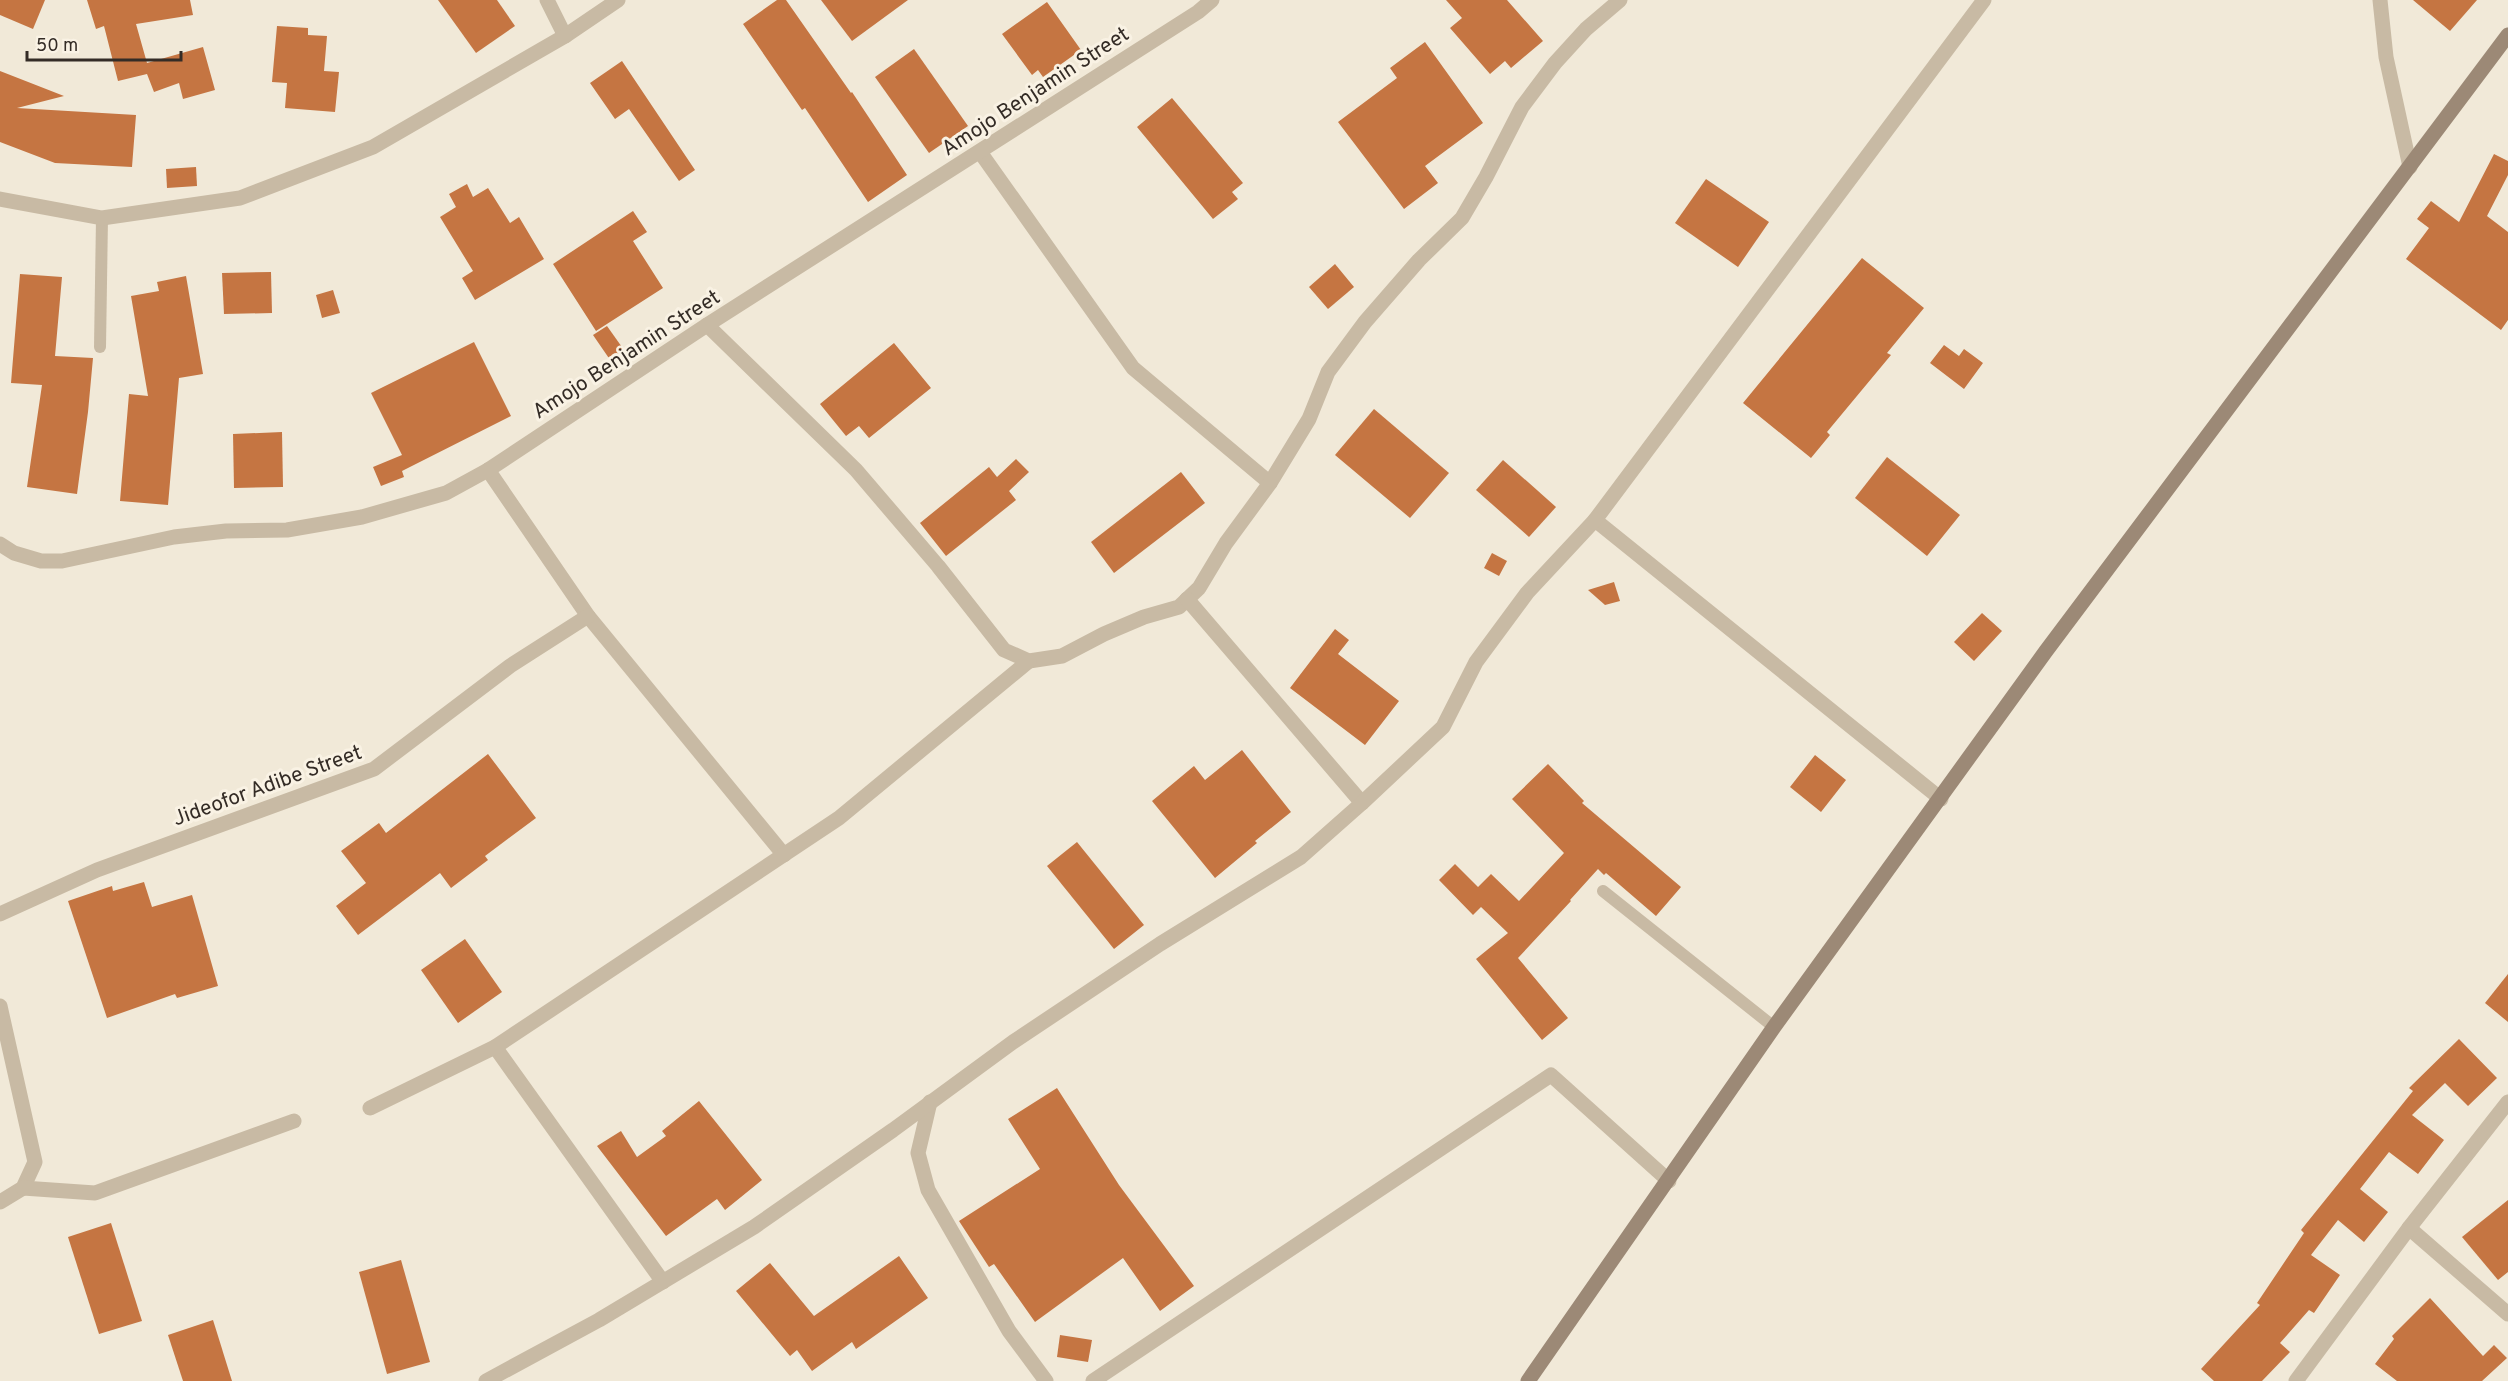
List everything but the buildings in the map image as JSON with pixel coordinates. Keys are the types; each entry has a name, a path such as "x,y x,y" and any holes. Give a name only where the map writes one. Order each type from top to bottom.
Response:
{"street":[{"path":"547,0 565,36"},
{"path":"0,199 102,218 240,198 373,147 565,36 618,0"},
{"name":"Amojo Benjamin Street","path":"0,544 14,552 41,561 62,561 152,541 198,534 287,530 362,517 446,493 488,470 707,325 1198,12 1212,0"},
{"path":"370,1108 495,1047 839,818 1029,661 1062,656 1104,634 1144,617 1179,607 1199,588 1226,543 1270,483 1309,419 1328,372 1359,330 1419,260 1462,219 1522,107 1555,63 1586,28 1620,0"},
{"path":"486,1381 599,1320 753,1227 1013,1041 1160,944 1300,857 1362,803 1443,727 1476,662 1527,593 1595,520 1984,0"},
{"path":"2380,0 2386,57 2410,166"},
{"path":"1528,1381 1774,1027 2046,651 2508,35"},
{"path":"980,152 1133,368 1270,483"},
{"path":"707,325 856,470 938,566 1004,650 1029,661"},
{"path":"488,470 588,616 784,855"},
{"path":"1595,520 1941,799"},
{"path":"1187,599 1362,803"},
{"name":"Jideofor Adibe Street","path":"0,914 97,870 374,769 510,666 588,616"},
{"path":"0,1006 35,1162 23,1188 0,1202"},
{"path":"495,1047 663,1282"},
{"path":"1093,1381 1551,1075 1669,1180"},
{"path":"930,1102 918,1153 928,1190 1009,1331 1046,1381"},
{"path":"2303,1379 2409,1228 2508,1102"},
{"path":"23,1188 95,1193 294,1121"},
{"path":"2409,1228 2508,1314"}],"lane":[{"path":"100,347 102,218"},
{"path":"1603,891 1774,1027"}]}
